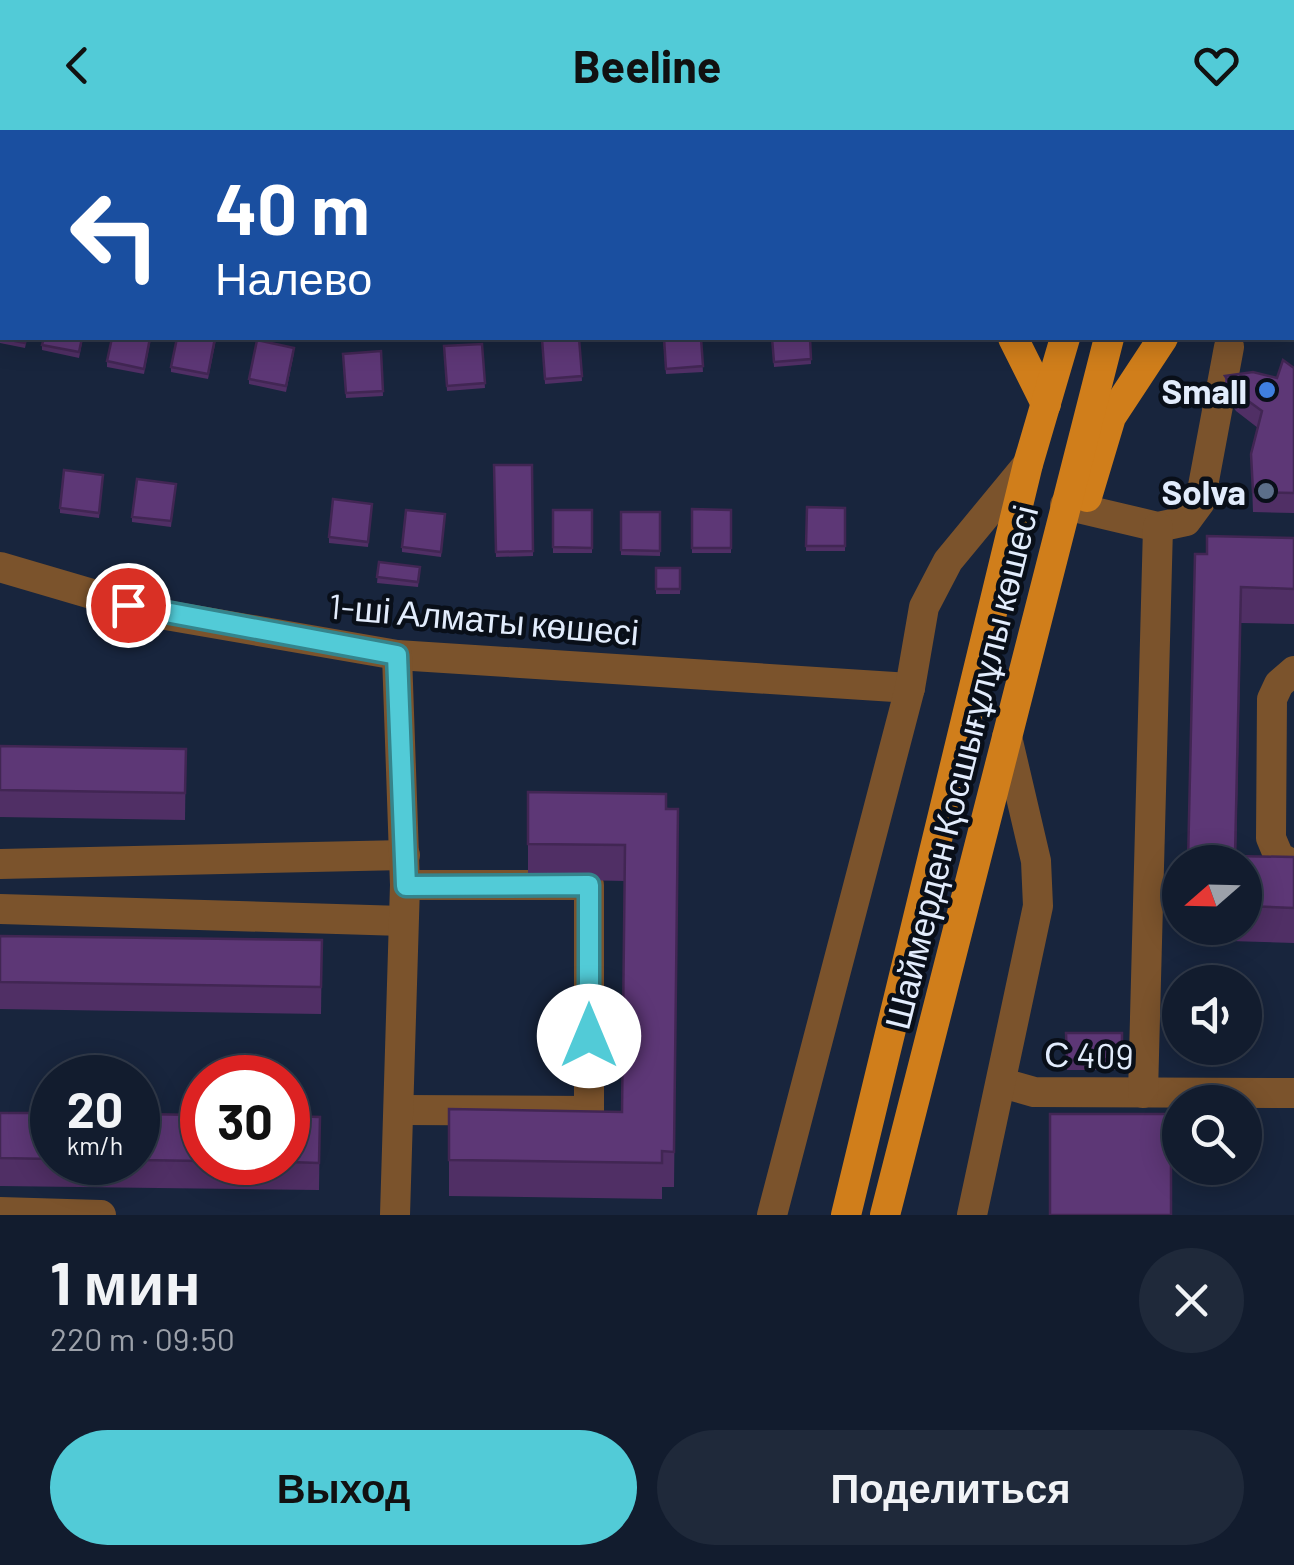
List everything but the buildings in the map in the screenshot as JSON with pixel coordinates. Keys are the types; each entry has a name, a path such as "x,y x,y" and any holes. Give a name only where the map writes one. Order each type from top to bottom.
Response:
{"main road":[{"path":"1014,340 1046,404"},
{"name":"Шаймерден Қосшығұлұлы көшесі","path":"846,1215 1028,464 1064,340"},
{"name":"Шаймерден Қосшығұлұлы көшесі","path":"885,1215 1029,643 1074,507 1108,340"},
{"path":"1074,507 1112,417 1162,340"}],"street":[{"path":"1074,507 1158,527 1186,521 1200,502 1229,347"},
{"path":"772,1215 910,688 924,607 940,576 1028,464"},
{"path":"1143,1094 1158,527"},
{"name":"1-ші Алматы көшесі","path":"0,567 160,614 397,655 910,688"},
{"path":"395,1215 402,1110 406,886 397,655"},
{"path":"1294,671 1279,684 1272,699 1271,838 1279,857 1294,864"},
{"path":"972,1215 1038,906 1036,861 1007,737"},
{"path":"0,864 405,855"},
{"path":"402,1110 589,1111 589,885 406,886"},
{"path":"0,909 403,921"},
{"name":"С 409","path":"1002,1084 1034,1092 1294,1092"},
{"path":"0,1212 100,1215"}],"place":[{"name":"Small","path":"1267,390"},
{"name":"Solva","path":"1266,491"}],"route":[{"path":"128,605 160,614 397,655 406,886 589,885 589,1036"}]}
